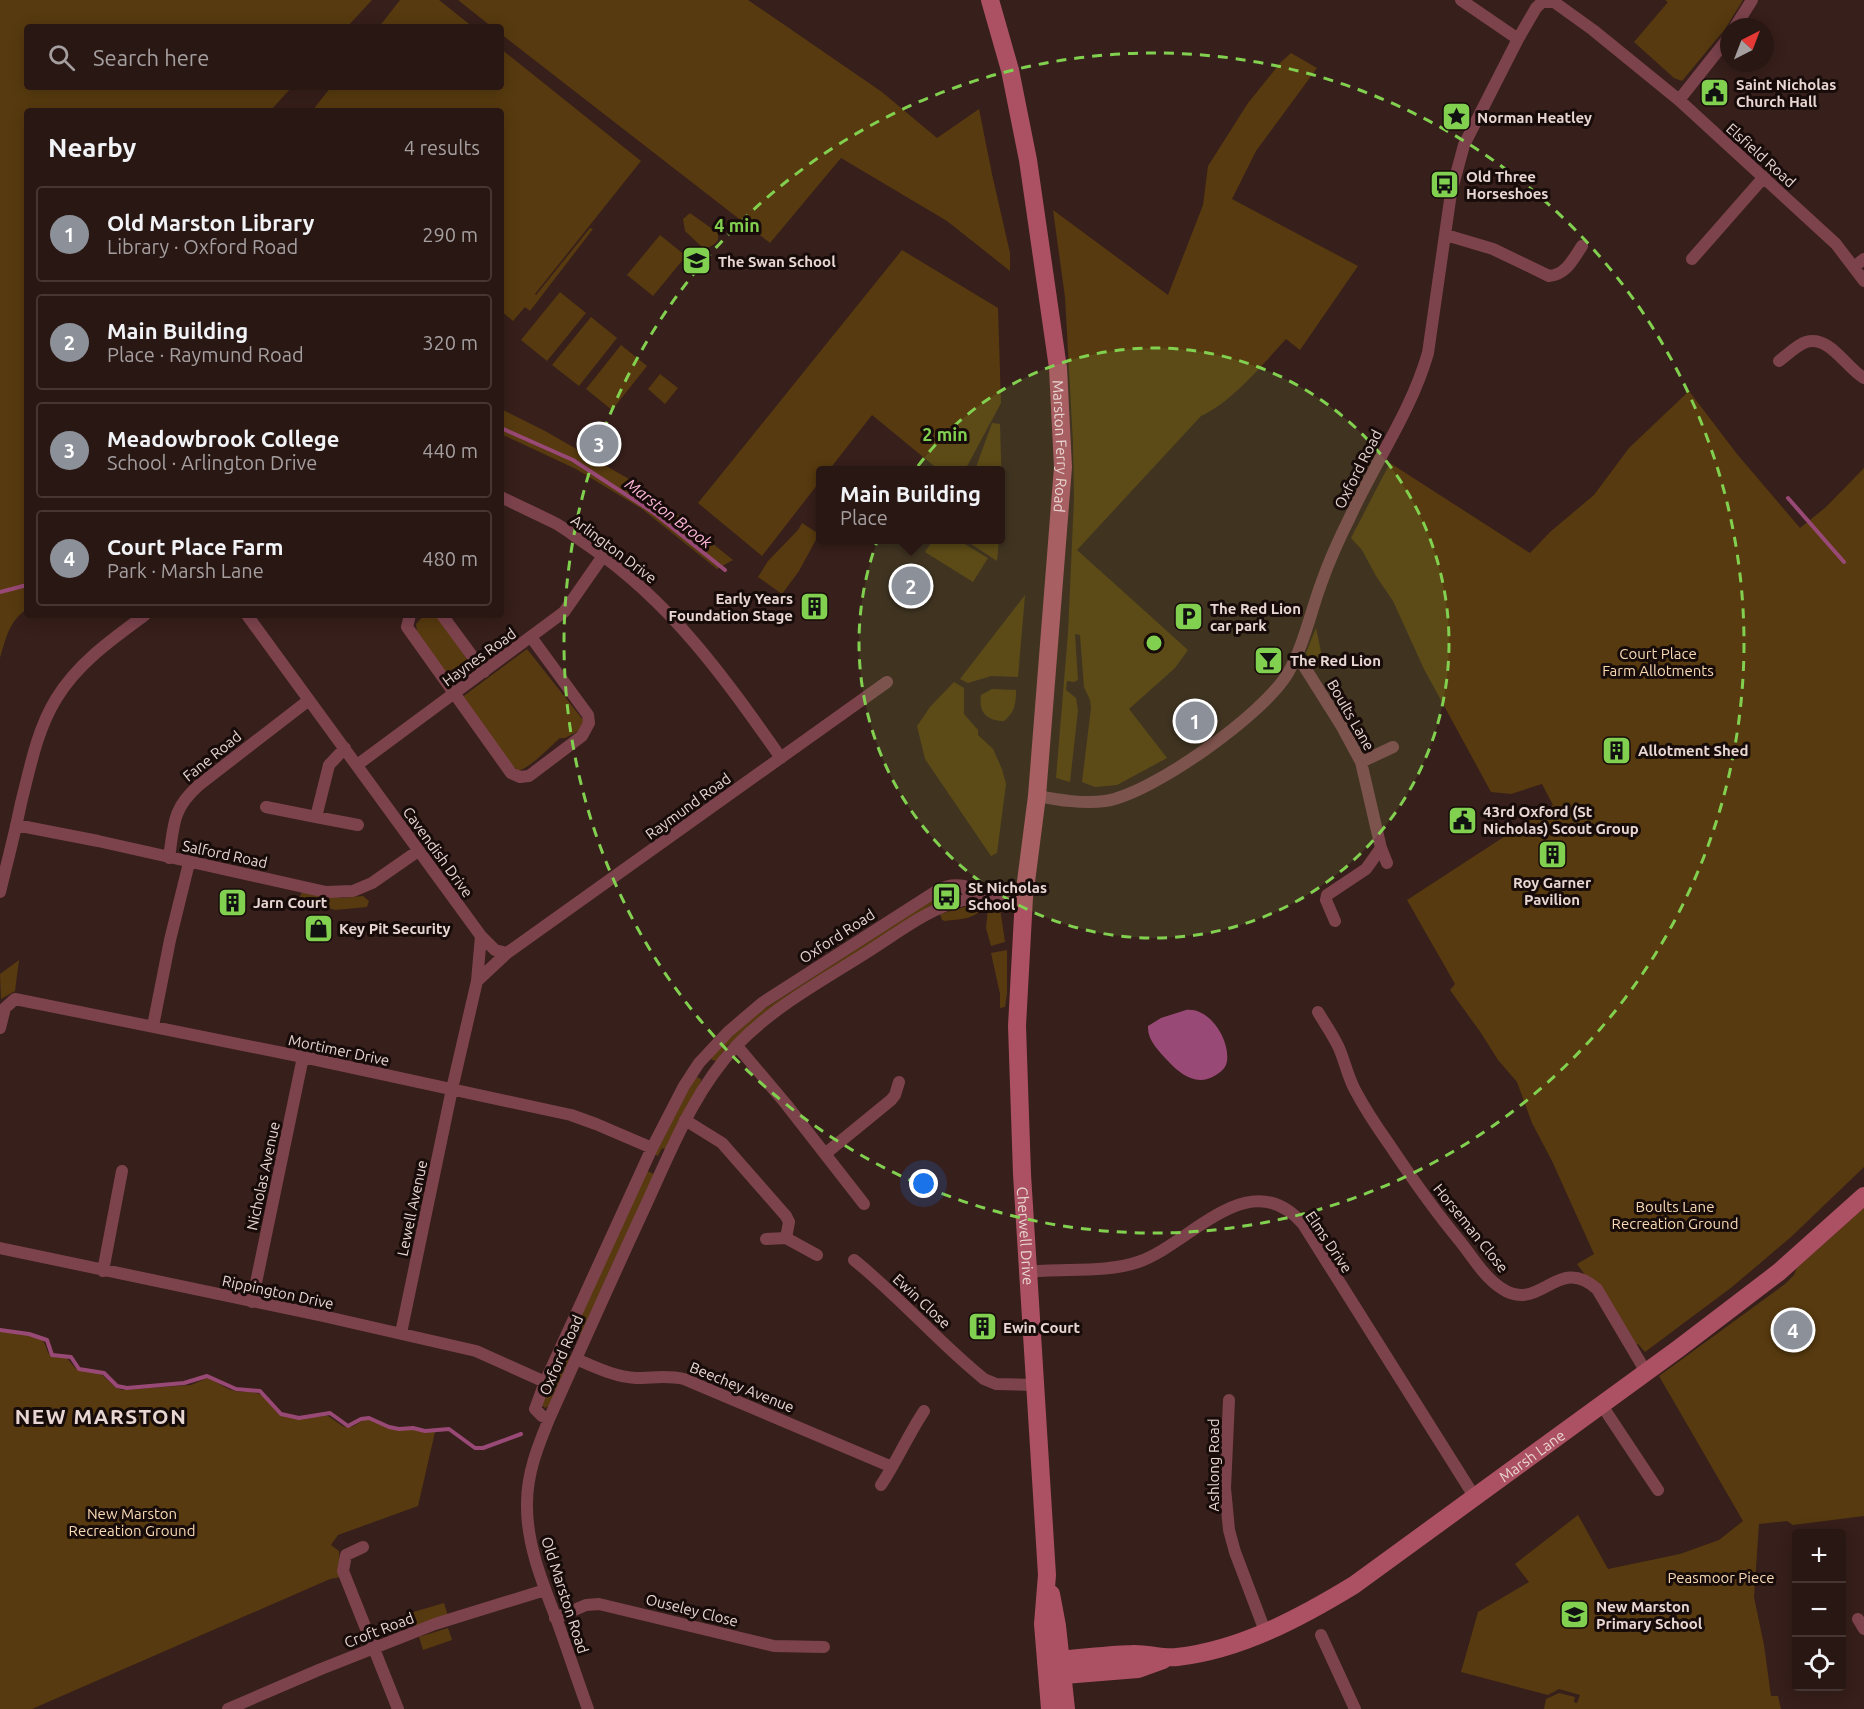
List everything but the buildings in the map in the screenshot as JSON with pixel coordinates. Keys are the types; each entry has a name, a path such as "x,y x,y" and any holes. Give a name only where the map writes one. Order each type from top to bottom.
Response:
{"main road":[{"name":"Marston Ferry Road","path":"990,0 1010,70 1028,160 1058,368 1063,467 1037,796 1024,897"},
{"name":"Cherwell Drive","path":"1024,897 1017,1026 1022,1174 1047,1575 1058,1634 1050,1709"},
{"name":"Marsh Lane","path":"1054,1668 1106,1663 1138,1669 1168,1658 1197,1655 1225,1647 1299,1617 1354,1585 1779,1272 1864,1196"},
{"name":"Cherwell Drive","path":"1047,1575 1043,1624 1066,1709"}],"street":[{"path":"1461,0 1518,39"},
{"path":"1741,18 1752,0"},
{"name":"Oxford Road","path":"1037,796 1059,800 1104,801 1128,794 1169,774 1260,707 1276,690 1297,656 1321,584 1346,525 1413,398 1422,375 1428,353 1452,193 1464,145 1518,39 1542,1"},
{"name":"Elsfield Road","path":"1542,1 1554,2 1593,30 1679,100 1836,244 1859,262 1864,281"},
{"path":"1679,100 1720,48"},
{"path":"1692,259 1764,177"},
{"path":"1446,235 1493,249 1549,276 1557,275 1565,270 1582,246"},
{"path":"1779,361 1805,342 1817,341 1829,347 1864,378"},
{"name":"Arlington Drive","path":"504,498 556,524 603,556 643,588 680,624 726,680 781,758"},
{"name":"Haynes Road","path":"357,765 564,612 603,556"},
{"path":"0,892 31,761 56,699 88,660 141,618"},
{"name":"Cavendish Drive","path":"249,618 481,936"},
{"path":"409,618 407,627 511,773 520,777 529,776 582,736 589,723 588,715 531,638"},
{"path":"444,618 484,672"},
{"name":"Boults Lane","path":"1297,656 1361,762 1381,848 1387,863"},
{"name":"Raymund Road","path":"477,981 507,953 886,682"},
{"name":"Fane Road","path":"169,858 174,822 185,798 198,785 309,700"},
{"path":"1361,762 1393,747"},
{"path":"316,816 329,765 345,748"},
{"path":"266,807 358,825"},
{"name":"Salford Road","path":"16,825 326,892 353,891 372,883 418,851"},
{"path":"1335,921 1326,900 1327,895 1366,869 1381,848"},
{"path":"153,1026 170,940 189,863"},
{"name":"Oxford Road","path":"971,897 964,886 954,884 944,887 921,901 762,1003 728,1032 699,1063 684,1086 652,1148 545,1382 535,1408 542,1416 549,1419 685,1120 713,1073 737,1046 754,1029 788,1003 920,919 946,905 971,897 1024,897"},
{"path":"481,936 495,950 507,953"},
{"path":"452,1089 477,981 481,936"},
{"name":"Mortimer Drive","path":"0,1028 5,1008 15,999 303,1057 571,1115 652,1148"},
{"name":"Horseman Close","path":"1318,1012 1339,1047 1349,1076 1365,1108 1415,1182 1485,1273 1501,1288 1520,1295 1538,1292 1563,1278 1576,1278 1590,1283 1597,1289 1646,1372"},
{"path":"737,1046 864,1204"},
{"name":"Nicholas Avenue","path":"252,1302 303,1057"},
{"path":"699,1063 713,1073"},
{"path":"825,1154 891,1100 899,1082"},
{"name":"Lewell Avenue","path":"401,1333 452,1089"},
{"path":"685,1120 722,1143 780,1208 789,1222 786,1238"},
{"path":"103,1271 122,1171"},
{"name":"Elms Drive","path":"1028,1272 1137,1263 1241,1203 1263,1201 1278,1205 1292,1213 1303,1224 1474,1496"},
{"path":"766,1239 786,1238 816,1255"},
{"name":"Rippington Drive","path":"0,1248 476,1351 545,1382"},
{"name":"Ewin Close","path":"854,1260 984,1379 996,1384 1035,1385"},
{"name":"Beechey Avenue","path":"576,1359 620,1376 684,1378 892,1467"},
{"name":"Ashlong Road","path":"1229,1400 1225,1488 1229,1530 1265,1631"},
{"path":"1601,1404 1658,1490"},
{"path":"881,1485 924,1411"},
{"name":"Old Marston Road","path":"549,1419 532,1464 527,1502 528,1528 545,1590 588,1709"},
{"path":"363,1547 346,1555 343,1571 398,1709"},
{"name":"Croft Road","path":"228,1709 374,1647 435,1624 545,1590"},
{"name":"Ouseley Close","path":"555,1618 586,1605 599,1604 774,1646 824,1647"},
{"path":"1321,1635 1355,1709"}],"green space":[{"path":"0,0 372,0 350,24 24,24 24,90 289,90 273,108 24,108 24,612 12,625 0,658"},
{"path":"400,0 439,0 469,24 381,24"},
{"path":"458,0 748,0 882,92 937,138 979,109 1010,253 1010,271 947,221 841,158 770,243 504,36 504,24 488,24"},
{"path":"1665,0 1743,0 1732,18 1720,18 1720,35 1682,81 1674,78 1634,42 1668,2"},
{"path":"504,51 641,161 535,294 590,228 593,229 530,311 525,307 513,321 504,314 504,108 314,108 329,90 504,90"},
{"path":"1291,53 1317,68 1256,151 1232,199 1358,266 1300,350 1286,339 1224,402 1201,416 1077,550 1188,650 1175,668 1129,709 1167,758 1117,785 1095,787 1082,782 1091,708 1084,687 1080,635 1075,634 1078,680 1067,681 1066,690 1076,698 1078,710 1070,782 1056,778 1068,633 1074,498 1065,297 1053,210 1168,295 1203,205 1208,166 1248,103"},
{"path":"690,213 718,233 718,240 713,245 702,247 685,231 683,219"},
{"path":"660,235 686,256 653,296 627,275"},
{"path":"902,250 998,308 1001,403 967,466 934,466 872,415 832,466 816,466 816,486 762,556 698,503"},
{"path":"560,292 586,313 547,361 521,340"},
{"path":"591,317 617,338 579,386 552,365"},
{"path":"621,345 647,366 612,410 586,389"},
{"path":"660,374 678,388 665,404 648,389"},
{"path":"1689,391 1737,454 1800,528 1826,507 1864,468 1864,1167 1791,1237 1732,1287 1645,1352 1638,1344 1636,1345 1577,1264 1594,1254 1552,1161 1532,1123 1517,1082 1498,1060 1450,990 1455,984 1407,900 1553,805 1542,784 1511,794 1491,792 1424,669 1393,601 1362,550 1351,538 1390,463 1530,553 1550,532 1594,495 1629,448"},
{"path":"504,410 545,431 643,487 733,560 717,569 642,509 576,469 504,435"},
{"path":"992,423 1000,424 1001,466 976,466"},
{"path":"802,523 816,532 816,540 799,571 782,594 758,577 768,561"},
{"path":"930,544 965,544 988,558 973,582 925,552"},
{"path":"971,544 999,544 997,561"},
{"path":"1025,595 1018,677 991,676 968,683 960,679"},
{"path":"421,618 439,618 471,664 471,672 457,682 450,680 417,632 416,624"},
{"path":"1316,628 1324,666 1315,669 1306,653"},
{"path":"527,649 584,721 583,729 565,738 560,738 533,762 518,770 510,765 461,698"},
{"path":"954,682 964,688 964,714 978,730 978,735 993,749 1006,784 997,853 991,856 925,759 917,726 930,707"},
{"path":"992,689 1016,690 1014,707 1004,721 989,718 981,707 981,695"},
{"path":"946,891 948,893 942,897 944,899 771,1008 727,1046 716,1061 712,1060 711,1058 718,1049 758,1013"},
{"path":"301,893 342,898 363,896 369,901 367,907 335,910 303,900 300,897"},
{"path":"972,905 982,906 980,911 967,918 942,920 940,914"},
{"path":"988,908 1000,908 1005,942 991,946 986,928"},
{"path":"1007,950 1007,994 1005,1007 1000,1008 1000,994 991,953"},
{"path":"19,960 15,991 1,999 0,974"},
{"path":"697,1077 701,1081 666,1150 662,1148 658,1156 654,1154 694,1080"},
{"path":"647,1171 654,1174 581,1334 576,1332 570,1344 568,1343"},
{"name":"Peasmoor Piece","path":"1864,1208 1864,1516 1793,1525 1787,1521 1759,1524 1754,1597 1771,1696 1778,1696 1781,1709 1544,1709 1546,1699 1559,1693 1575,1697 1574,1702 1577,1703 1580,1695 1559,1689 1548,1695 1461,1672 1478,1612 1529,1582 1515,1564 1578,1515 1608,1569 1680,1554 1719,1540 1743,1521 1659,1376 1785,1284 1797,1268"},
{"name":"New Marston Recreation Ground","path":"0,1330 37,1337 44,1342 50,1355 66,1357 76,1369 100,1373 115,1387 122,1390 191,1385 207,1378 232,1390 259,1394 277,1412 291,1418 328,1416 347,1427 367,1419 395,1430 435,1432 418,1506 338,1535 331,1545 339,1551 341,1577 330,1579 32,1709 0,1709"},
{"path":"564,1353 571,1356 549,1406 545,1408 542,1405"},
{"path":"444,1603 448,1616 414,1626 410,1613"},
{"path":"448,1628 452,1640 423,1650 419,1637"}],"shaded area":[{"path":"1186,1010 1195,1010 1210,1019 1217,1026 1225,1044 1226,1066 1220,1073 1202,1080 1190,1078 1178,1071 1157,1049 1149,1036 1148,1026 1161,1018"}],"waterway":[{"name":"Marston Brook","path":"504,429 573,460 654,513 725,570"},
{"path":"1788,498 1844,562"},
{"name":"Marston Brook","path":"0,592 24,586"},
{"path":"0,1330 29,1334 47,1340 52,1355 71,1357 79,1369 104,1373 117,1386 127,1388 184,1383 207,1376 236,1389 260,1391 281,1414 299,1418 330,1413 348,1426 361,1419 369,1418 399,1429 413,1428 425,1431 449,1429 475,1448 483,1448 521,1434"}],"place":[{"name":"Saint Nicholas Church Hall","path":"1715,93"},
{"name":"Norman Heatley","path":"1456,117"},
{"name":"Old Three Horseshoes","path":"1445,185"},
{"name":"The Swan School","path":"697,261"},
{"name":"Meadowbrook College","path":"599,444"},
{"name":"Main Building","path":"911,586"},
{"name":"Early Years Foundation Stage","path":"814,607"},
{"name":"The Red Lion car park","path":"1189,617"},
{"name":"The Red Lion","path":"1269,660"},
{"name":"Old Marston Library","path":"1195,721"},
{"name":"Allotment Shed","path":"1617,750"},
{"name":"43rd Oxford (St Nicholas) Scout Group","path":"1462,820"},
{"name":"Roy Garner Pavilion","path":"1552,855"},
{"name":"St Nicholas School","path":"947,896"},
{"name":"Jarn Court","path":"232,902"},
{"name":"Key Pit Security","path":"318,928"},
{"name":"Ewin Court","path":"982,1327"},
{"name":"Court Place Farm","path":"1793,1330"},
{"name":"New Marston Primary School","path":"1575,1615"}],"district":[{"name":"NEW MARSTON","path":"101,1416"}],"park label":[{"name":"Court Place Farm Allotments","path":"1658,662"},
{"name":"Boults Lane Recreation Ground","path":"1675,1214"}]}
